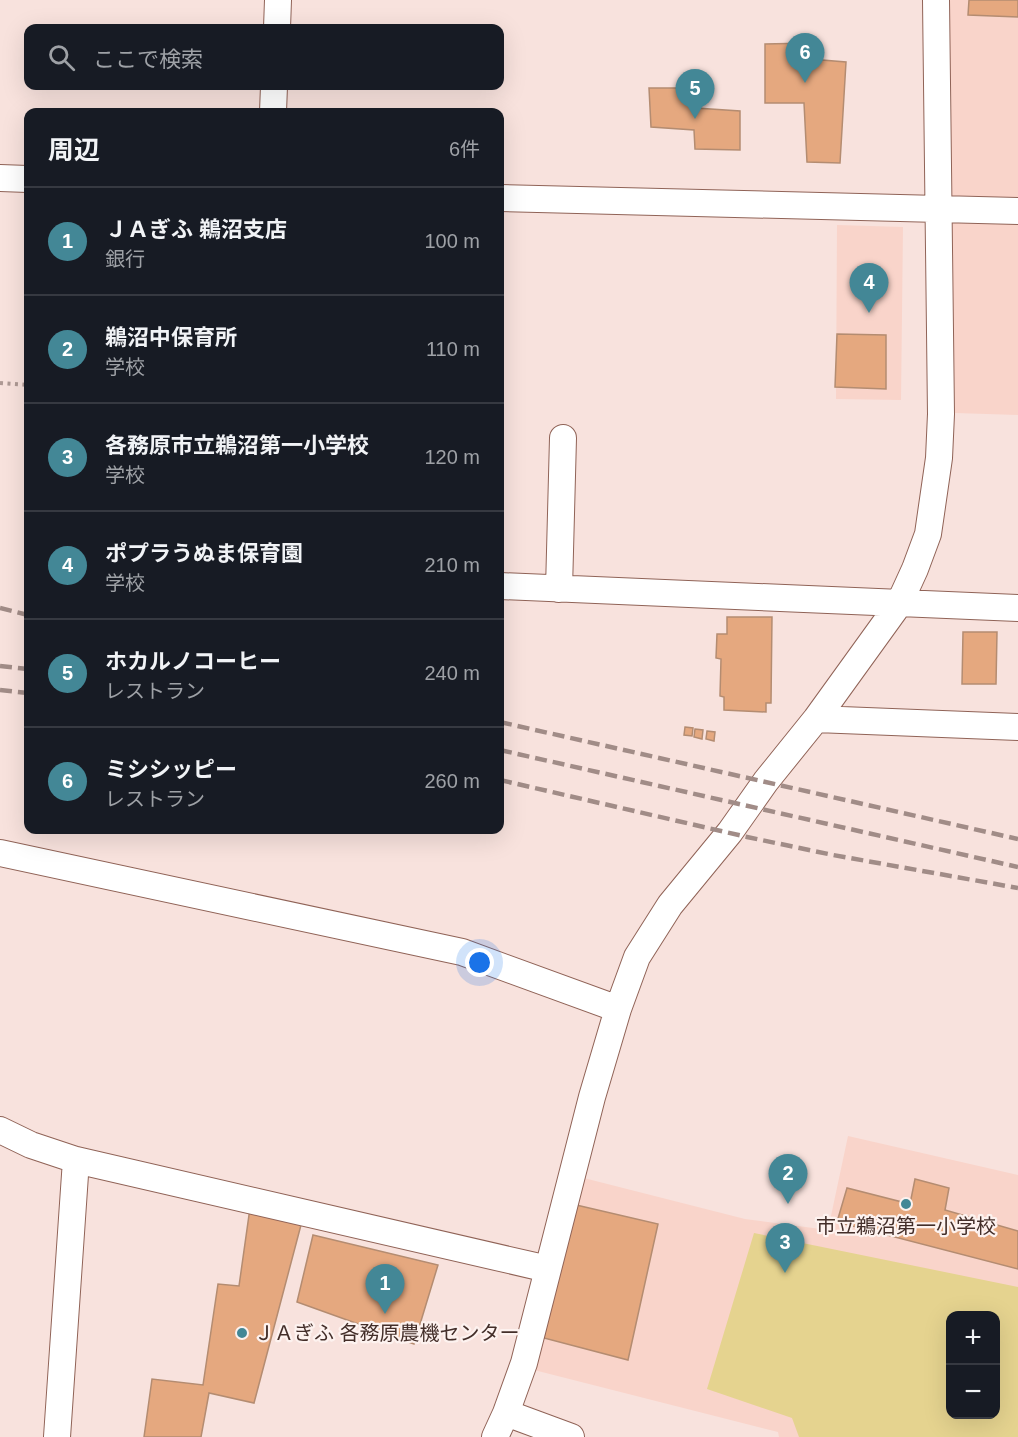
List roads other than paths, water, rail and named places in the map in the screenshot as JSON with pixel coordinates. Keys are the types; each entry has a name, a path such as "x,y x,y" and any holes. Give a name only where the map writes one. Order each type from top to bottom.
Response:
{"street":[{"path":"277,24 278,0"},
{"path":"495,1437 524,1363 592,1097 618,1010 637,957 670,905 730,832 766,781 816,719 898,603 915,569 928,534 939,458 941,414 936,0"},
{"path":"273,108 274,90"},
{"path":"0,178 24,179"},
{"path":"504,198 1018,211"},
{"path":"559,589 563,438"},
{"path":"504,586 1018,608"},
{"path":"816,719 1018,727"},
{"path":"0,853 462,952 618,1010"},
{"path":"0,1130 31,1145 76,1160 548,1269"},
{"path":"57,1437 76,1160"},
{"path":"506,1413 571,1437"}],"railway":[{"path":"0,608 24,614"},
{"path":"0,666 24,669"},
{"path":"0,690 24,693"},
{"path":"504,723 1018,839"},
{"path":"504,751 1018,867"},
{"path":"504,781 833,855 1018,888"}],"place":[{"name":"ミシシッピー","path":"805,83"},
{"name":"ホカルノコーヒー","path":"695,119"},
{"name":"ポプラうぬま保育園","path":"869,313"},
{"name":"鵜沼中保育所","path":"788,1204"},
{"name":"市立鵜沼第一小学校","path":"906,1204"},
{"name":"各務原市立鵜沼第一小学校","path":"785,1273"},
{"name":"ＪＡぎふ 鵜沼支店","path":"385,1314"},
{"name":"ＪＡぎふ 各務原農機センター","path":"242,1333"}]}
